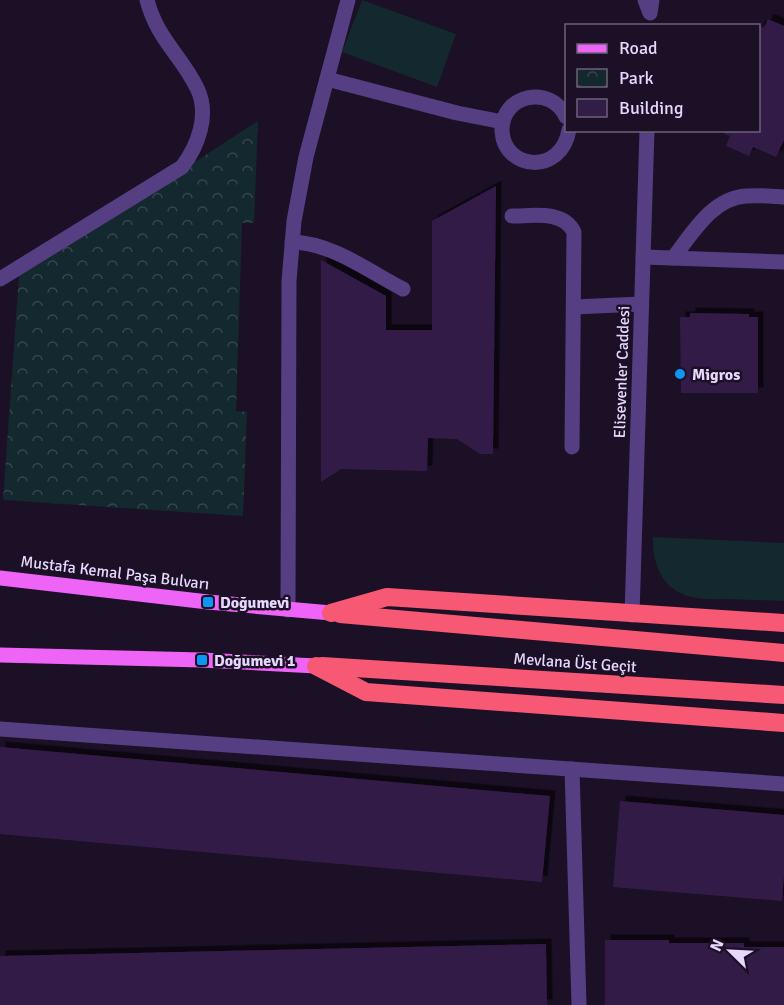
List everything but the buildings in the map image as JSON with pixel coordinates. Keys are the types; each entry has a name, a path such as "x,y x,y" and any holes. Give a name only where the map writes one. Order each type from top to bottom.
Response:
{"highway":[{"path":"331,613 387,597 632,615 784,623"},
{"name":"Mustafa Kemal Paşa Bulvarı","path":"331,613 368,617"},
{"name":"Mevlana Üst Geçit","path":"368,617 784,652"},
{"path":"316,666 366,692 784,723"},
{"name":"Mevlana Üst Geçit","path":"316,666 784,695"}],"main road":[{"name":"Mustafa Kemal Paşa Bulvarı","path":"0,578 331,613"},
{"path":"0,655 202,660 316,666"}],"street":[{"path":"0,279 182,166 190,156 198,137 202,116 197,89 158,31 147,0"},
{"path":"288,610 289,293 292,242 306,157 348,0"},
{"path":"327,78 457,113 503,122"},
{"path":"565,114 555,102 545,97 534,96 514,104 503,122 504,139 513,154 530,163 542,162 552,159 561,152 567,142 569,132"},
{"name":"Elisevenler Caddesi","path":"632,615 647,132"},
{"path":"673,258 707,216 723,203 745,196 784,196"},
{"path":"512,216 554,216 561,218 572,227 574,232 573,447"},
{"path":"292,242 326,248 403,289"},
{"path":"643,257 784,262"},
{"path":"574,307 641,304"},
{"path":"0,729 784,783"},
{"path":"572,769 579,1005"}],"green space":[{"path":"362,0 456,34 437,87 342,52"},
{"path":"258,121 254,223 242,223 236,411 247,412 243,516 3,500 19,276"},
{"path":"653,537 784,543 784,601 705,599 681,594 666,582 657,566"}],"place":[{"name":"Migros","path":"680,374"},
{"name":"Doğumevi","path":"208,602"},
{"name":"Doğumevi 1","path":"202,660"}]}
